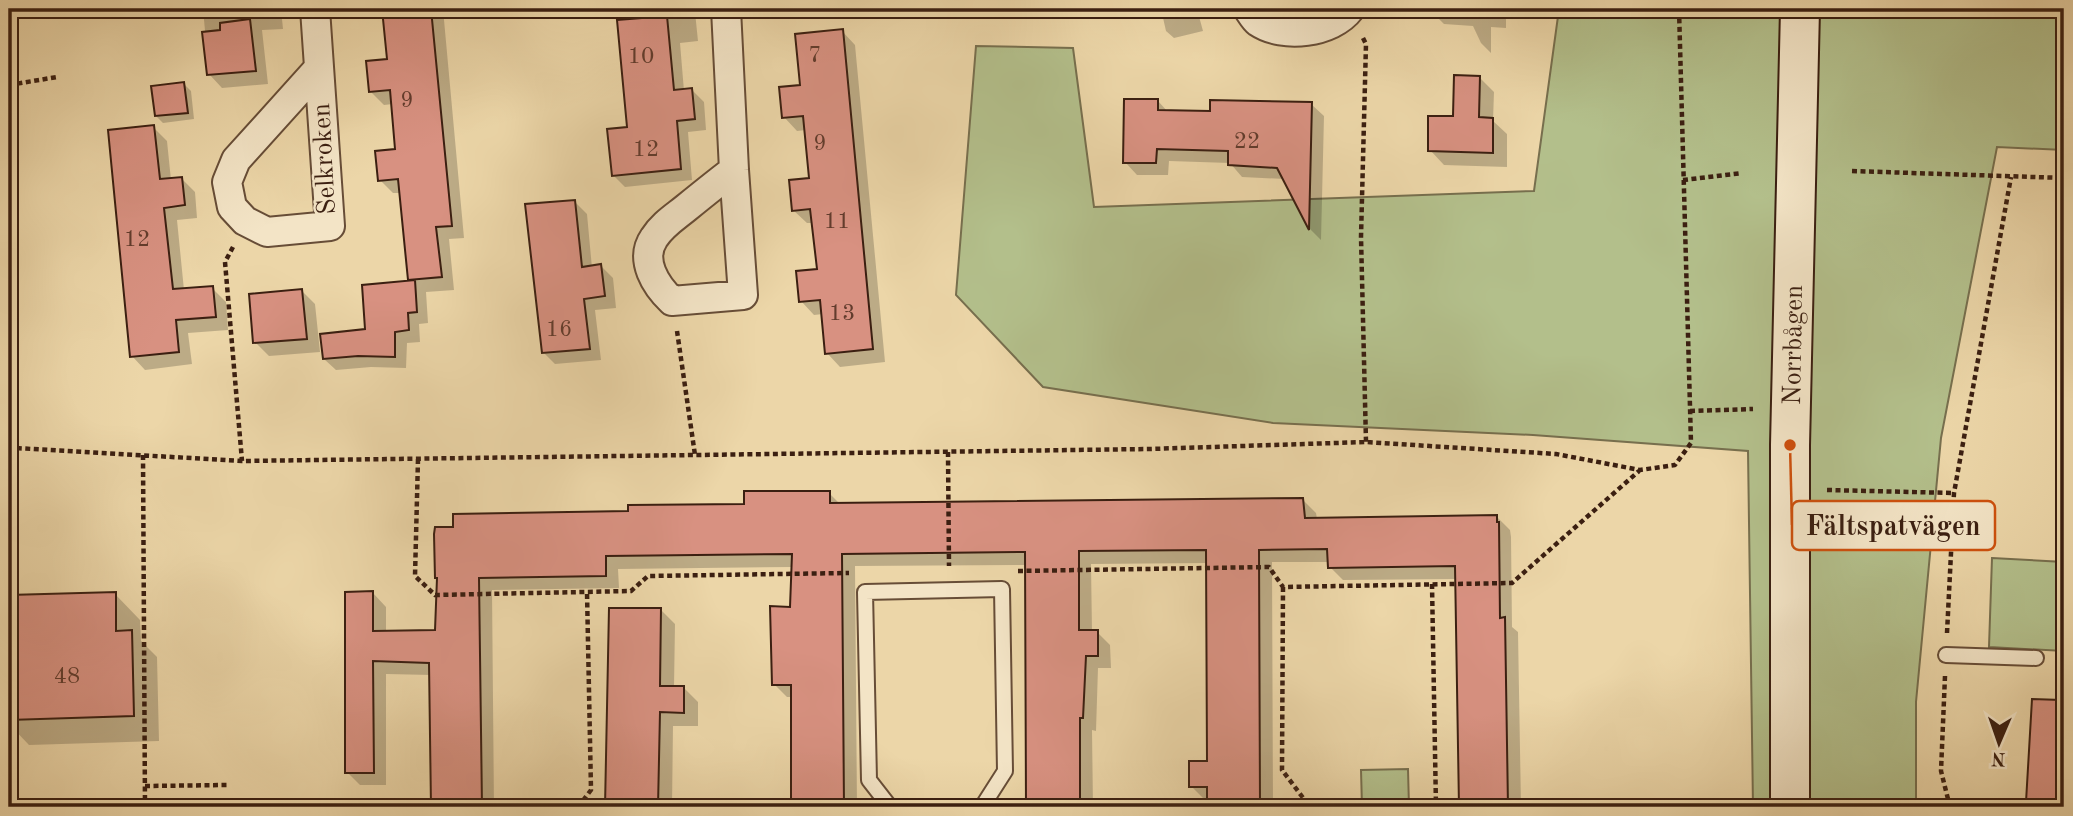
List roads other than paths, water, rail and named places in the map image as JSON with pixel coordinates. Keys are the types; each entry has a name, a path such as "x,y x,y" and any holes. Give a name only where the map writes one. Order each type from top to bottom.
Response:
{"street":[{"name":"Selkroken","path":"314,9 330,226 267,232 245,221 232,207 227,182 236,160 318,68"},
{"path":"726,9 743,295 672,301 652,275 649,258 651,240 662,227 734,170"},
{"path":"1248,9 1257,22 1282,32 1313,31 1336,22 1349,10"},
{"name":"Norrbågen","path":"1790,807 1790,445 1800,9"}],"lane":[{"path":"890,807 869,780 865,592 1002,589 1004,771 982,807"},
{"path":"1946,655 2036,658"}],"place":[{"name":"Fältspatvägen","path":"1790,445"}]}
